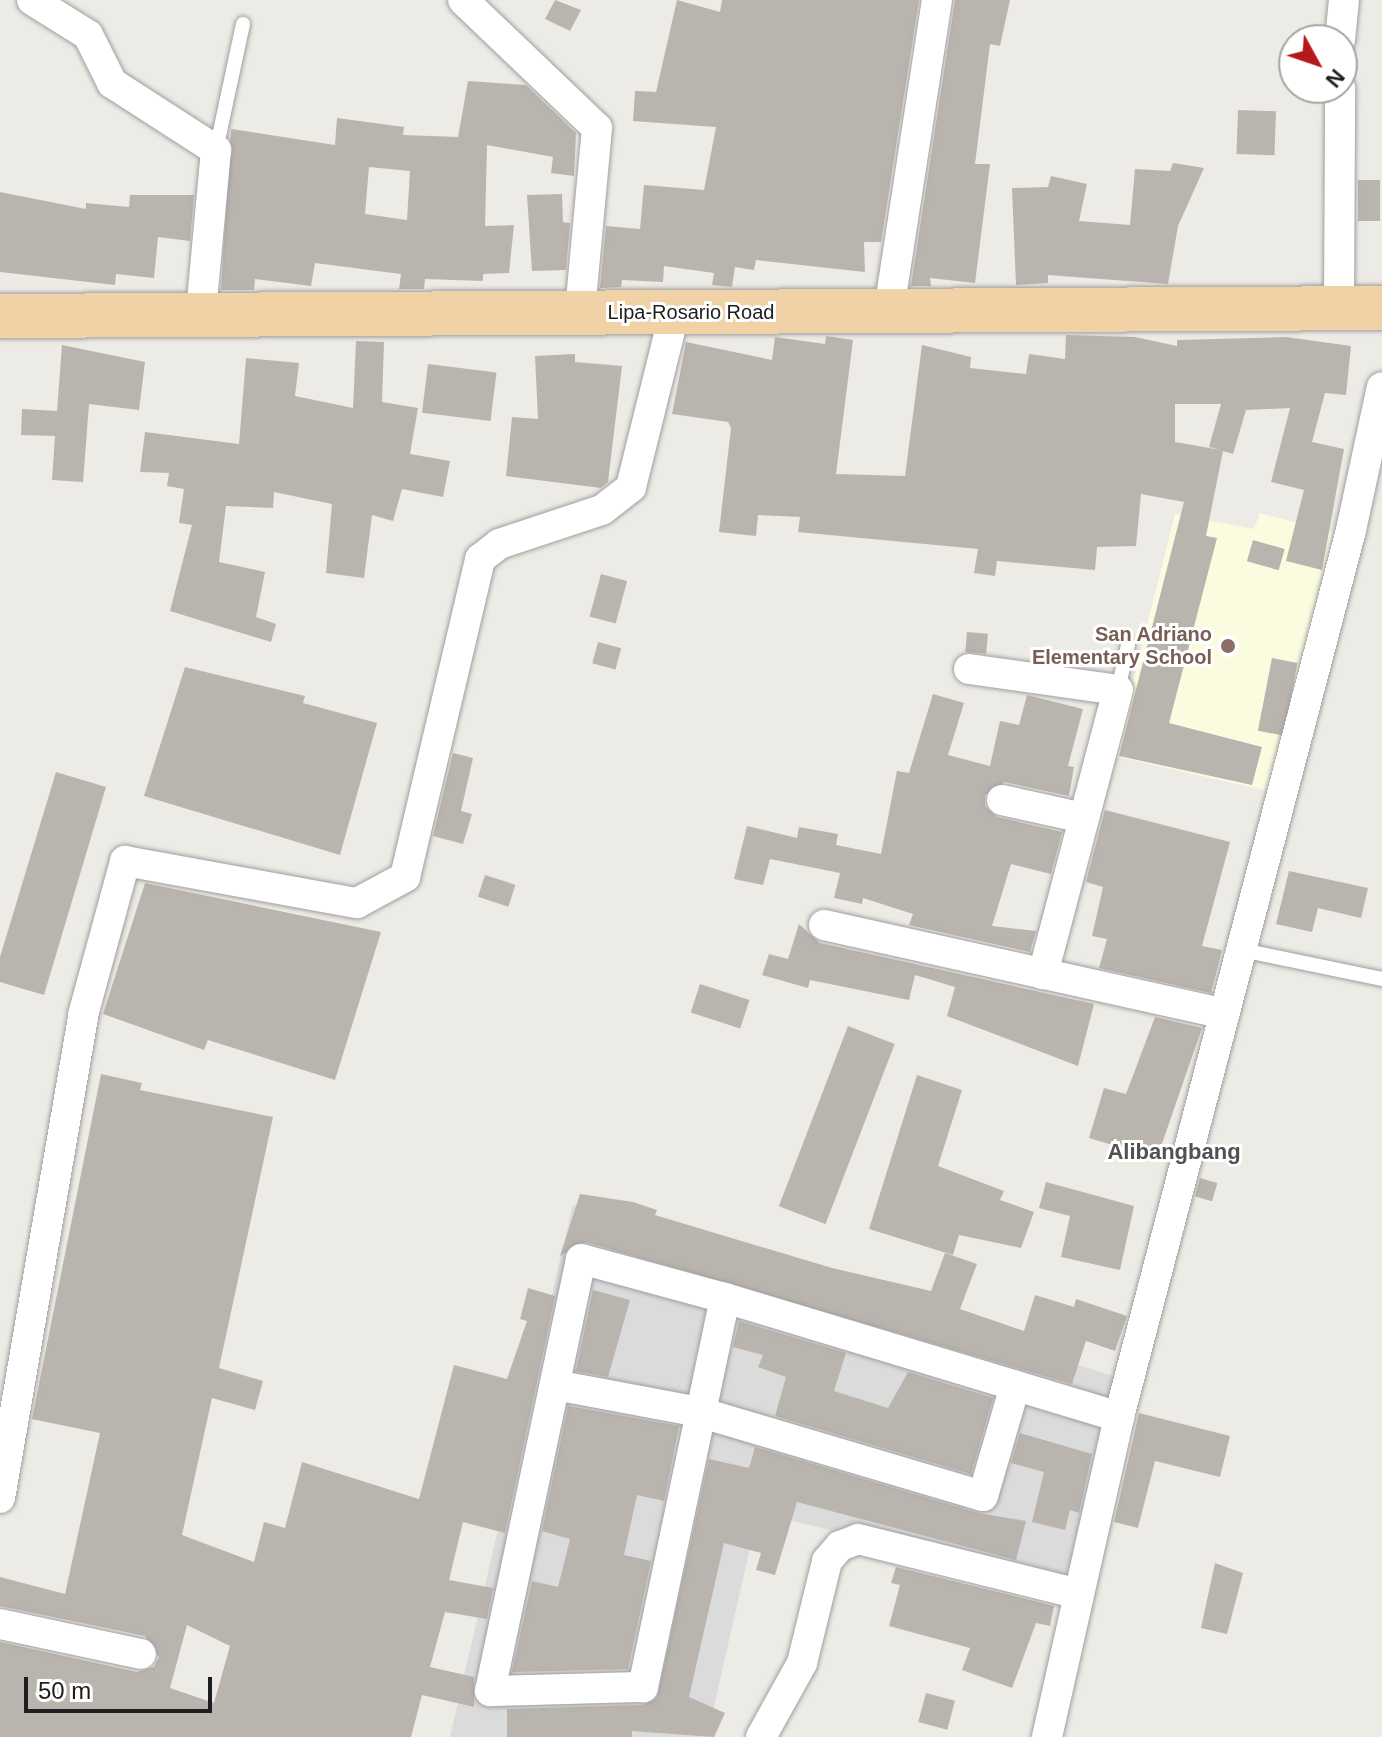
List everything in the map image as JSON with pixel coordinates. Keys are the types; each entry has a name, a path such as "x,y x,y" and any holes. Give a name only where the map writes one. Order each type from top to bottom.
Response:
{"main road":[{"name":"Lipa-Rosario Road","path":"0,316 580,311 674,315 889,310 1382,308"}],"street":[{"path":"32,0 88,35 112,83 216,150 201,313"},
{"path":"463,0 597,128 580,311"},
{"path":"889,310 937,0"},
{"path":"1342,24 1344,0"},
{"path":"1339,307 1340,104"},
{"path":"0,1498 83,1015 125,861 357,903 405,877 480,559 499,544 602,510 631,487 674,315"},
{"path":"1047,1737 1075,1593 1242,950 1382,387"},
{"path":"969,669 1118,690 1043,974"},
{"path":"1002,800 1084,818"},
{"path":"824,925 1224,1014"},
{"path":"725,1298 643,1687 490,1691 581,1259 725,1298 1119,1417"},
{"path":"555,1385 699,1412 983,1496 1015,1386"},
{"path":"761,1737 802,1663 827,1561 840,1546 858,1539 1075,1593"},
{"path":"0,1624 141,1654"}],"lane":[{"path":"216,150 243,24"},
{"path":"1118,690 1128,645"},
{"path":"1242,950 1382,979"}],"shaded area":[{"name":"San Adriano Elementary School","path":"1260,513 1341,535 1277,793 1114,756 1175,514 1254,529"},
{"path":"573,1204 1116,1377 1064,1585 758,1513 707,1737 450,1737"}],"building":[{"path":"555,0 581,10 570,31 545,19"},
{"path":"677,0 720,12 722,0 919,0 881,242 864,242 865,272 756,260 754,270 735,267 732,287 712,285 714,273 664,266 663,282 622,280 621,287 600,288 606,226 640,229 644,185 704,190 716,127 633,121 635,91 656,92"},
{"path":"955,0 1010,0 1000,46 990,44 975,164 990,164 975,283 930,278 931,286 911,286"},
{"path":"468,81 526,85 576,133 574,176 551,173 553,157 487,145 485,226 514,225 509,273 483,274 483,281 425,279 424,289 399,289 401,274 315,263 311,286 255,279 254,290 221,290 231,129 335,145 337,118 404,127 403,135 458,137","holes":["369,167 410,171 407,220 365,214"]},
{"path":"1238,110 1276,111 1274,155 1236,154"},
{"path":"1173,163 1204,168 1178,226 1168,284 1048,275 1048,283 1016,285 1012,188 1048,187 1051,176 1087,184 1079,221 1130,225 1135,169 1170,171"},
{"path":"1358,180 1380,180 1380,221 1358,221"},
{"path":"0,192 86,209 86,203 129,207 130,195 194,195 190,241 158,237 154,278 116,274 115,285 0,272"},
{"path":"562,194 563,222 570,223 566,270 532,271 527,195"},
{"path":"1066,335 1135,337 1177,346 1177,340 1286,337 1351,346 1346,395 1325,393 1312,442 1344,449 1322,570 1286,561 1304,490 1271,482 1290,408 1246,410 1233,454 1223,451 1206,536 1217,538 1169,723 1262,747 1252,785 1119,756 1184,502 1141,494 1136,546 1097,547 1095,570 997,561 995,576 974,573 978,549 798,532 800,517 758,515 756,536 719,532 731,428 728,422 672,414 686,342 772,360 775,337 825,344 826,336 853,340 836,474 905,476 922,345 971,357 970,368 1026,374 1029,354 1065,359","holes":["1175,404 1221,404 1209,447 1221,450 1175,442"]},
{"path":"356,341 384,342 382,402 418,408 410,454 450,461 443,497 402,489 393,521 372,515 364,578 326,573 332,504 274,492 273,508 226,506 219,562 265,572 256,617 276,624 271,642 170,611 192,525 179,523 184,489 167,486 169,473 140,472 145,432 239,444 246,358 299,363 295,396 353,408"},
{"path":"62,345 145,362 139,410 89,404 83,482 52,480 55,436 21,435 22,409 57,411"},
{"path":"575,354 575,362 622,366 608,482 601,488 506,476 512,417 538,419 535,356"},
{"path":"428,364 496,372 491,421 422,413"},
{"path":"1253,540 1285,549 1279,570 1247,561"},
{"path":"601,574 627,581 616,623 590,617"},
{"path":"967,632 988,634 986,654 965,652"},
{"path":"598,642 621,648 615,669 592,663"},
{"path":"1272,658 1298,663 1283,736 1258,731"},
{"path":"185,667 305,696 303,703 377,723 340,855 144,796"},
{"path":"933,694 964,703 948,755 990,766 1000,721 1019,725 1027,695 1083,709 1068,766 1074,767 1069,796 1005,782 985,795 985,806 997,817 1062,832 1051,874 1011,864 992,926 1036,931 1030,952 909,925 913,914 863,898 862,904 834,898 840,873 770,859 763,885 734,879 747,826 797,838 799,827 838,834 836,845 881,854 897,771 909,773"},
{"path":"453,753 473,758 461,811 472,814 463,844 433,836"},
{"path":"56,772 106,787 44,995 0,982 0,957"},
{"path":"1105,810 1230,842 1202,946 1222,950 1211,993 1099,968 1107,939 1092,936 1103,887 1086,882"},
{"path":"1289,871 1368,888 1361,918 1318,908 1312,932 1276,924"},
{"path":"485,875 515,885 508,907 478,897"},
{"path":"145,883 381,932 335,1080 208,1040 204,1050 103,1014"},
{"path":"799,924 820,943 1094,1004 1078,1066 947,1016 955,987 915,975 909,1000 810,980 808,988 762,975 769,954 788,959"},
{"path":"700,984 749,1000 740,1029 691,1013"},
{"path":"1155,1017 1202,1028 1157,1158 1089,1138 1104,1088 1126,1094"},
{"path":"848,1026 895,1044 826,1224 779,1206"},
{"path":"101,1074 142,1083 140,1090 273,1117 219,1368 263,1381 255,1410 212,1398 182,1535 254,1562 264,1522 285,1528 302,1462 419,1499 454,1365 507,1379 527,1321 520,1319 528,1288 555,1296 505,1533 463,1522 449,1580 493,1588 487,1619 445,1612 430,1667 474,1677 474,1707 422,1695 411,1737 0,1737 0,1642 137,1672 154,1667 159,1657 145,1636 0,1606 0,1577 65,1594 100,1433 32,1419","holes":["187,1625 230,1646 214,1703 170,1688"]},
{"path":"917,1075 962,1090 938,1166 1004,1191 1000,1200 1034,1212 1021,1248 959,1235 953,1255 869,1229"},
{"path":"1200,1178 1217,1183 1212,1201 1195,1196"},
{"path":"1046,1182 1134,1206 1120,1270 1061,1257 1070,1216 1039,1208"},
{"path":"580,1194 633,1202 657,1210 655,1215 832,1268 931,1291 945,1253 977,1264 960,1309 1024,1331 1035,1295 1074,1307 1076,1299 1127,1316 1115,1351 1086,1341 1072,1384 586,1242 560,1256"},
{"path":"593,1290 630,1300 608,1377 576,1371"},
{"path":"739,1321 846,1353 834,1391 888,1408 908,1372 993,1398 971,1474 775,1416 786,1377 758,1367 763,1355 733,1347"},
{"path":"568,1406 679,1426 664,1501 637,1495 624,1555 651,1561 628,1669 512,1672 532,1581 558,1587 570,1539 542,1531"},
{"path":"1139,1413 1230,1436 1220,1477 1155,1461 1138,1528 1114,1522"},
{"path":"1020,1433 1092,1454 1079,1513 1070,1510 1065,1530 1032,1522 1044,1472 1011,1463"},
{"path":"755,1447 978,1513 1026,1521 1016,1560 797,1502 775,1575 756,1570 761,1553 724,1543 689,1697 725,1713 714,1737 632,1731 632,1737 507,1737 507,1709 643,1705 657,1698 709,1459 749,1468"},
{"path":"1215,1563 1243,1573 1227,1634 1201,1628"},
{"path":"896,1567 1054,1606 1050,1626 1036,1623 1012,1688 962,1670 970,1648 889,1626 900,1585 891,1583"},
{"path":"926,1693 955,1701 947,1730 918,1722"}],"place":[{"name":"San Adriano Elementary School","path":"1228,646"}],"district":[{"name":"Alibangbang","path":"1174,1152"}]}
